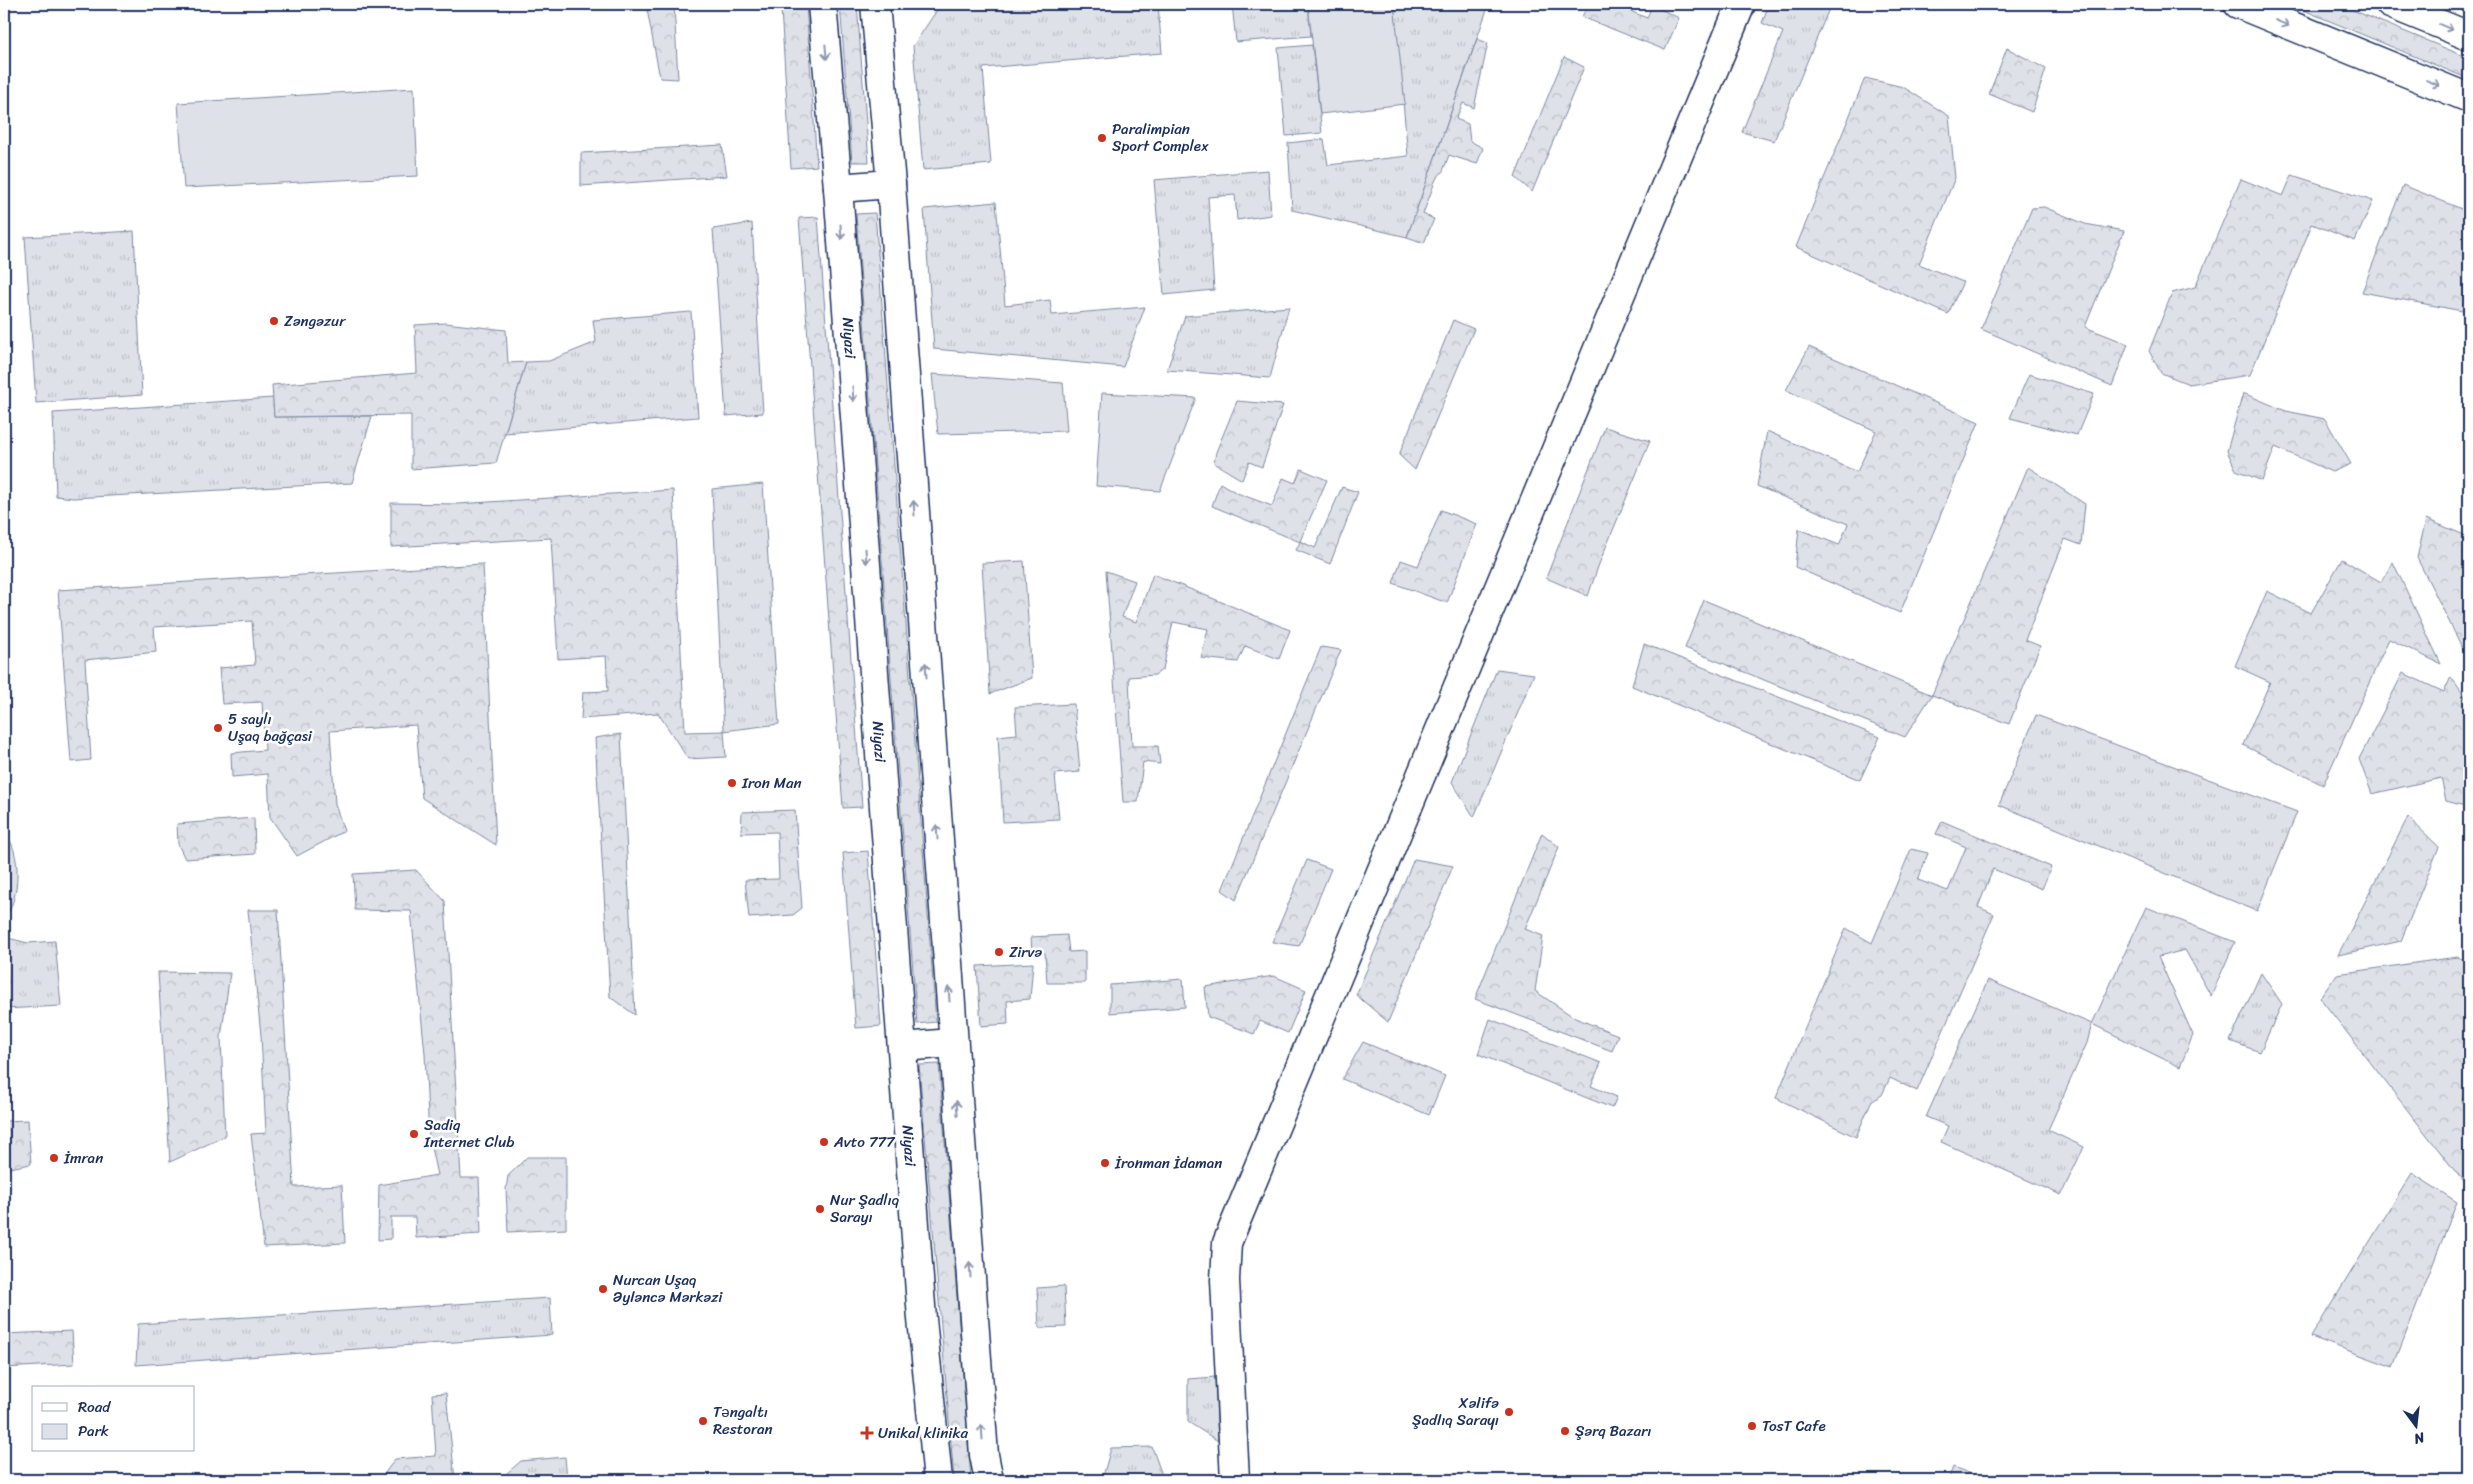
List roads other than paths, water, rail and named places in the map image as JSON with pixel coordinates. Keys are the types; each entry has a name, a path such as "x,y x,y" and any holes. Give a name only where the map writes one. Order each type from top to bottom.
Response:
{"main road":[{"name":"Niyazi","path":"822,4 838,188 926,1357 938,1480"},
{"path":"875,4 890,184 952,1043 984,1455 989,1480"},
{"path":"1236,1480 1225,1280 1227,1242 1741,4"},
{"path":"2238,4 2469,98"},
{"path":"2390,4 2469,36"},
{"path":"838,188 890,184"},
{"path":"903,1046 952,1043"}],"place":[{"name":"Paralimpian Sport Complex","path":"1102,138"},
{"name":"Zəngəzur","path":"274,321"},
{"name":"5 saylı Uşaq bağçasi","path":"218,728"},
{"name":"Iron Man","path":"732,783"},
{"name":"Zirvə","path":"999,952"},
{"name":"Sadiq Internet Club","path":"414,1134"},
{"name":"Avto 777","path":"824,1142"},
{"name":"İmran","path":"54,1158"},
{"name":"İronman İdaman","path":"1105,1163"},
{"name":"Nur Şadlıq Sarayı","path":"820,1209"},
{"name":"Nurcan Uşaq Əyləncə Mərkəzi","path":"603,1289"},
{"name":"Xəlifə Şadlıq Sarayı","path":"1509,1412"},
{"name":"Tәngaltı Restoran","path":"703,1421"},
{"name":"TosT Cafe","path":"1752,1426"},
{"name":"Şərq Bazarı","path":"1565,1431"},
{"name":"Unikal klinika","path":"867,1433"}]}
